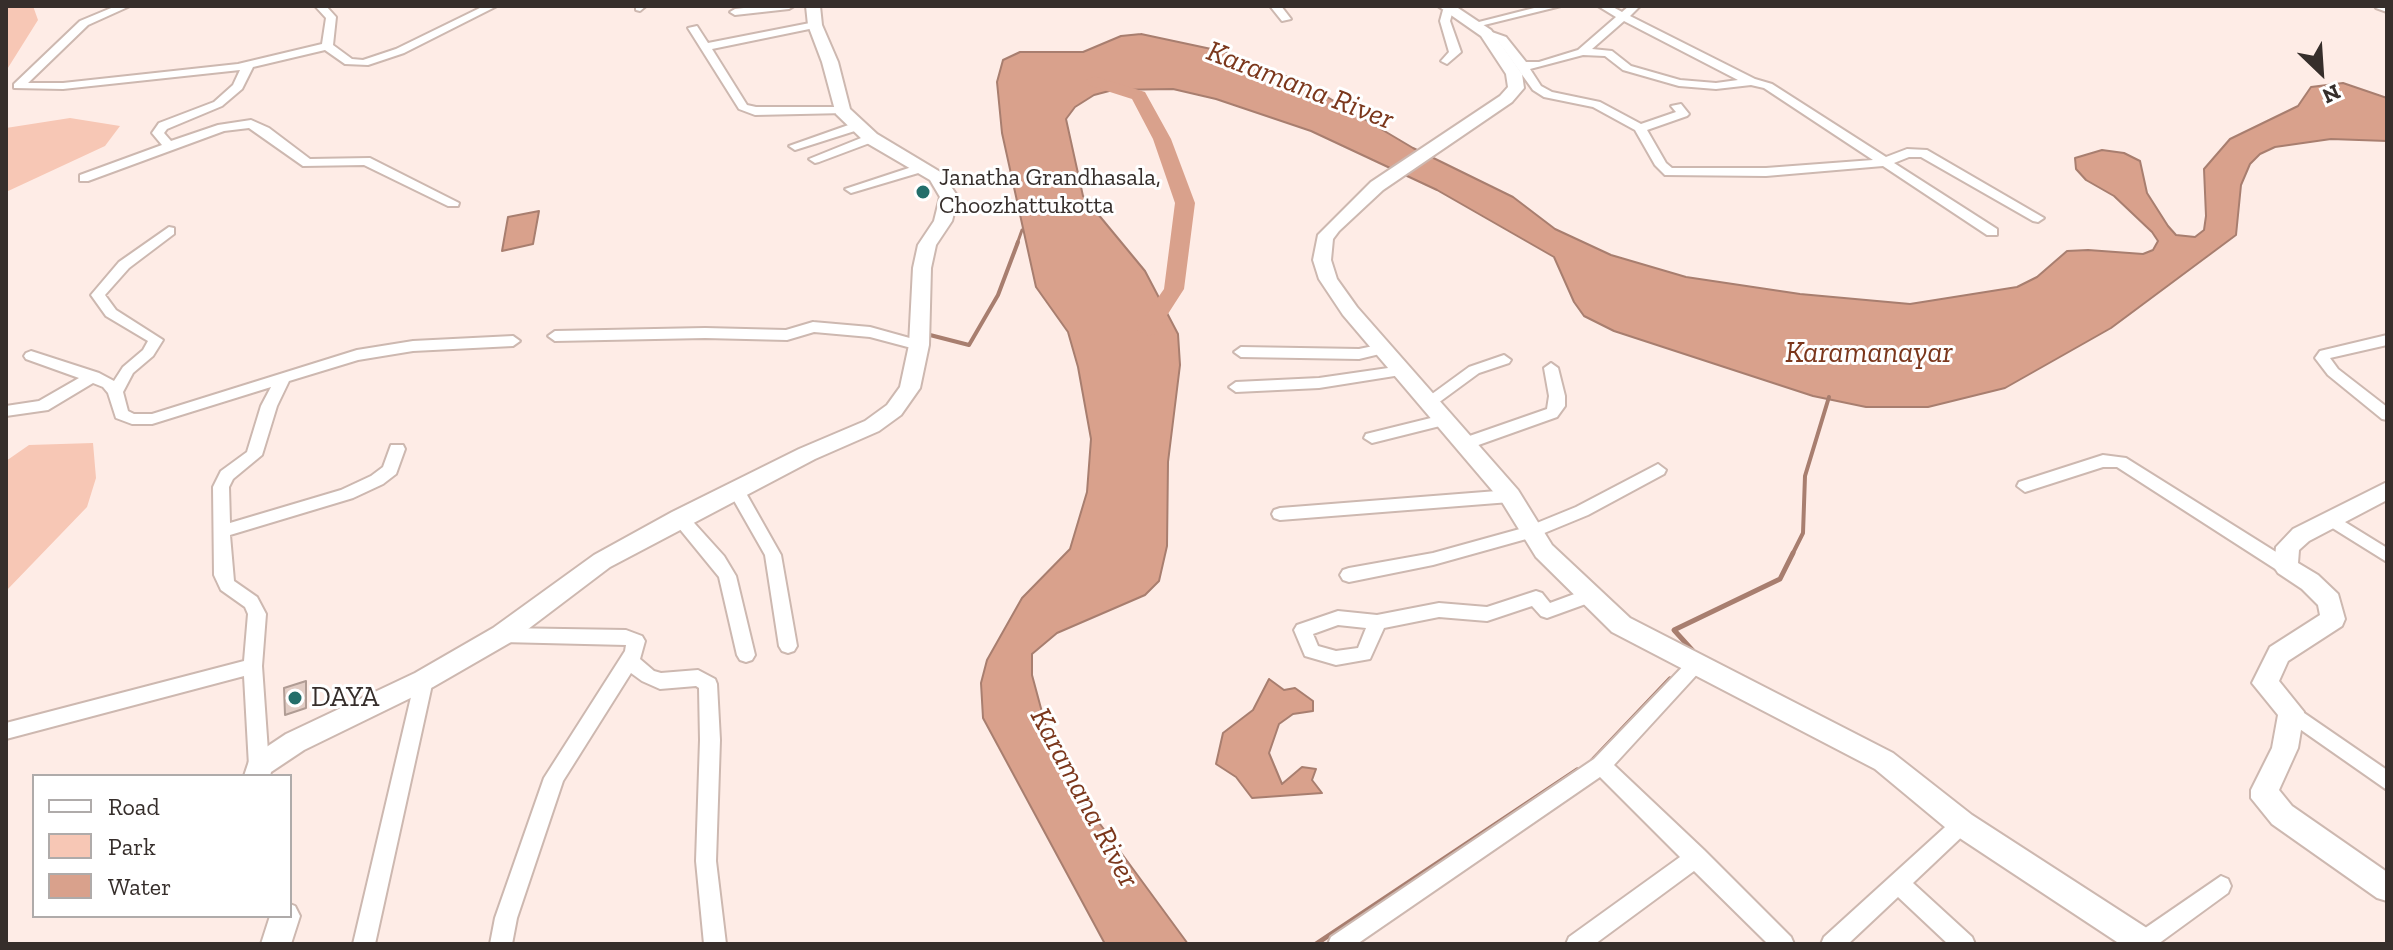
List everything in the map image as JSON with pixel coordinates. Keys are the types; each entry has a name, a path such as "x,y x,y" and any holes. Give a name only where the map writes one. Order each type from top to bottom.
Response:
{"street":[{"path":"125,6 84,23 18,86 63,86 248,65 327,46 349,62 364,63 400,51 492,6"},
{"path":"320,6 331,17 327,46"},
{"path":"735,12 789,6"},
{"path":"1275,6 1286,19"},
{"path":"1481,28 1556,6"},
{"path":"1603,6 1751,82 1768,86 1992,232"},
{"path":"1523,66 1564,59 1582,52 1635,6"},
{"path":"2380,6 2387,9"},
{"path":"1447,61 1455,52 1445,21 1446,8 1502,39 1537,88 1548,95 1596,104 1640,128 1661,165 1669,172 1766,172 1882,163 1907,153 1923,153 2038,218"},
{"path":"705,47 814,15 856,125"},
{"path":"258,771 324,727 424,680 502,635 602,561 807,454 865,430 894,410 910,388 919,345 922,268 927,245 943,221 949,197 945,187 856,125 743,107 693,28"},
{"path":"1481,28 1514,74 1516,88 1506,99 1377,186 1324,239 1322,260 1328,279 1383,349 1510,496 1544,551 1588,596 1642,638 1884,761 1962,824 2144,943 2221,886"},
{"path":"1582,52 1608,53 1627,68 1679,83 1716,86 1751,82"},
{"path":"169,146 158,133 163,126 218,104 238,87 248,65"},
{"path":"1640,128 1683,114 1677,106"},
{"path":"84,178 222,128 251,124 307,163 366,161 453,203"},
{"path":"795,146 856,125"},
{"path":"815,159 856,125"},
{"path":"851,189 921,168"},
{"path":"115,392 128,370 148,353 156,340 111,313 98,295 124,265 169,231"},
{"path":"555,336 787,335 813,327 870,332 919,345"},
{"path":"2387,340 2325,354 2322,358 2333,372 2387,415"},
{"path":"31,356 108,383 115,392 121,414 132,419 152,419 357,355 413,346 513,341"},
{"path":"1241,352 1359,354 1383,349"},
{"path":"1372,438 1436,411 1474,370 1504,360"},
{"path":"1464,444 1552,413 1557,406 1557,396 1551,368"},
{"path":"1236,387 1342,381 1402,371"},
{"path":"6,411 43,406 94,376"},
{"path":"258,771 253,666 257,614 251,602 227,585 223,575 221,487 227,475 254,455 269,406 284,376"},
{"path":"221,532 347,494 377,480 390,470 397,449"},
{"path":"2025,486 2103,461 2120,462 2310,582 2329,601 2333,619 2279,654 2265,683 2291,712 2387,781"},
{"path":"1349,575 1433,559 1531,532 1582,511 1658,470"},
{"path":"736,490 773,555 788,646"},
{"path":"2286,567 2288,547 2301,535 2387,490"},
{"path":"1280,514 1510,496"},
{"path":"680,518 718,561 727,576 746,655"},
{"path":"2332,520 2387,556"},
{"path":"1377,622 1439,610 1487,614 1536,598 1547,611 1588,596"},
{"path":"501,944 506,918 554,778 635,647 633,637 502,635"},
{"path":"629,660 648,676 660,681 698,678 708,684 711,696 706,861 715,944"},
{"path":"1339,944 1601,765 1696,664"},
{"path":"6,731 253,666"},
{"path":"364,944 424,680"},
{"path":"2291,712 2285,748 2265,790 2265,798 2282,815 2387,888"},
{"path":"1601,765 1783,944"},
{"path":"1832,944 1962,824"},
{"path":"1577,944 1697,857"},
{"path":"1899,884 1964,944"},
{"path":"276,944 284,918"}],"green space":[{"path":"6,6 33,6 38,20 6,71"},
{"path":"70,118 120,126 105,146 6,192 6,128"},
{"path":"93,443 96,478 87,507 6,591 6,461 29,445"}],"water":[{"name":"Karamanayar","path":"1141,34 1230,53 1307,85 1413,148 1513,197 1555,229 1611,255 1686,277 1800,294 1910,304 2017,287 2037,277 2067,251 2143,254 2153,250 2158,241 2152,232 2114,196 2086,180 2076,169 2075,158 2102,150 2124,153 2140,161 2147,193 2168,226 2176,235 2195,237 2204,230 2206,216 2204,169 2230,139 2298,106 2311,87 2343,83 2387,98 2387,141 2331,139 2275,147 2260,154 2250,164 2241,185 2236,235 2111,328 2005,388 1928,407 1866,407 1813,396 1614,331 1584,316 1574,302 1554,257 1437,190 1311,131 1216,99 1173,89 1113,90 1094,95 1075,107 1066,119 1083,196 1145,271 1178,334 1180,365 1168,462 1167,546 1159,581 1145,595 1057,633 1032,654 1032,675 1056,764 1188,944 1105,944 983,718 981,683 987,660 1022,598 1070,549 1087,492 1091,439 1078,367 1068,332 1036,287 1002,133 997,82 1003,60 1020,52 1083,52 1121,36"},
{"path":"539,211 533,244 502,251 508,217"},
{"path":"1269,679 1284,690 1295,688 1313,701 1313,711 1293,714 1279,724 1269,753 1282,784 1302,767 1316,769 1312,780 1322,793 1252,798 1236,777 1216,764 1223,733 1253,710"}],"building":[{"name":"DAYA","path":"306,681 306,708 285,715 284,688"}],"waterway":[{"path":"1094,81 1139,96 1162,139 1185,203 1174,289 1147,329"},
{"path":"1017,244 1022,230"},
{"path":"930,335 969,345 998,295 1018,242"},
{"path":"1693,651 1674,630 1780,579 1803,533 1805,476 1829,397"},
{"path":"1592,761 1670,679"},
{"path":"1316,944 1577,770"}],"place":[{"name":"Janatha Grandhasala, Choozhattukotta","path":"923,192"},
{"name":"DAYA","path":"295,698"}],"water label":[{"name":"Karamana River","path":"1300,86"},
{"name":"Karamana River","path":"1084,798"}]}
